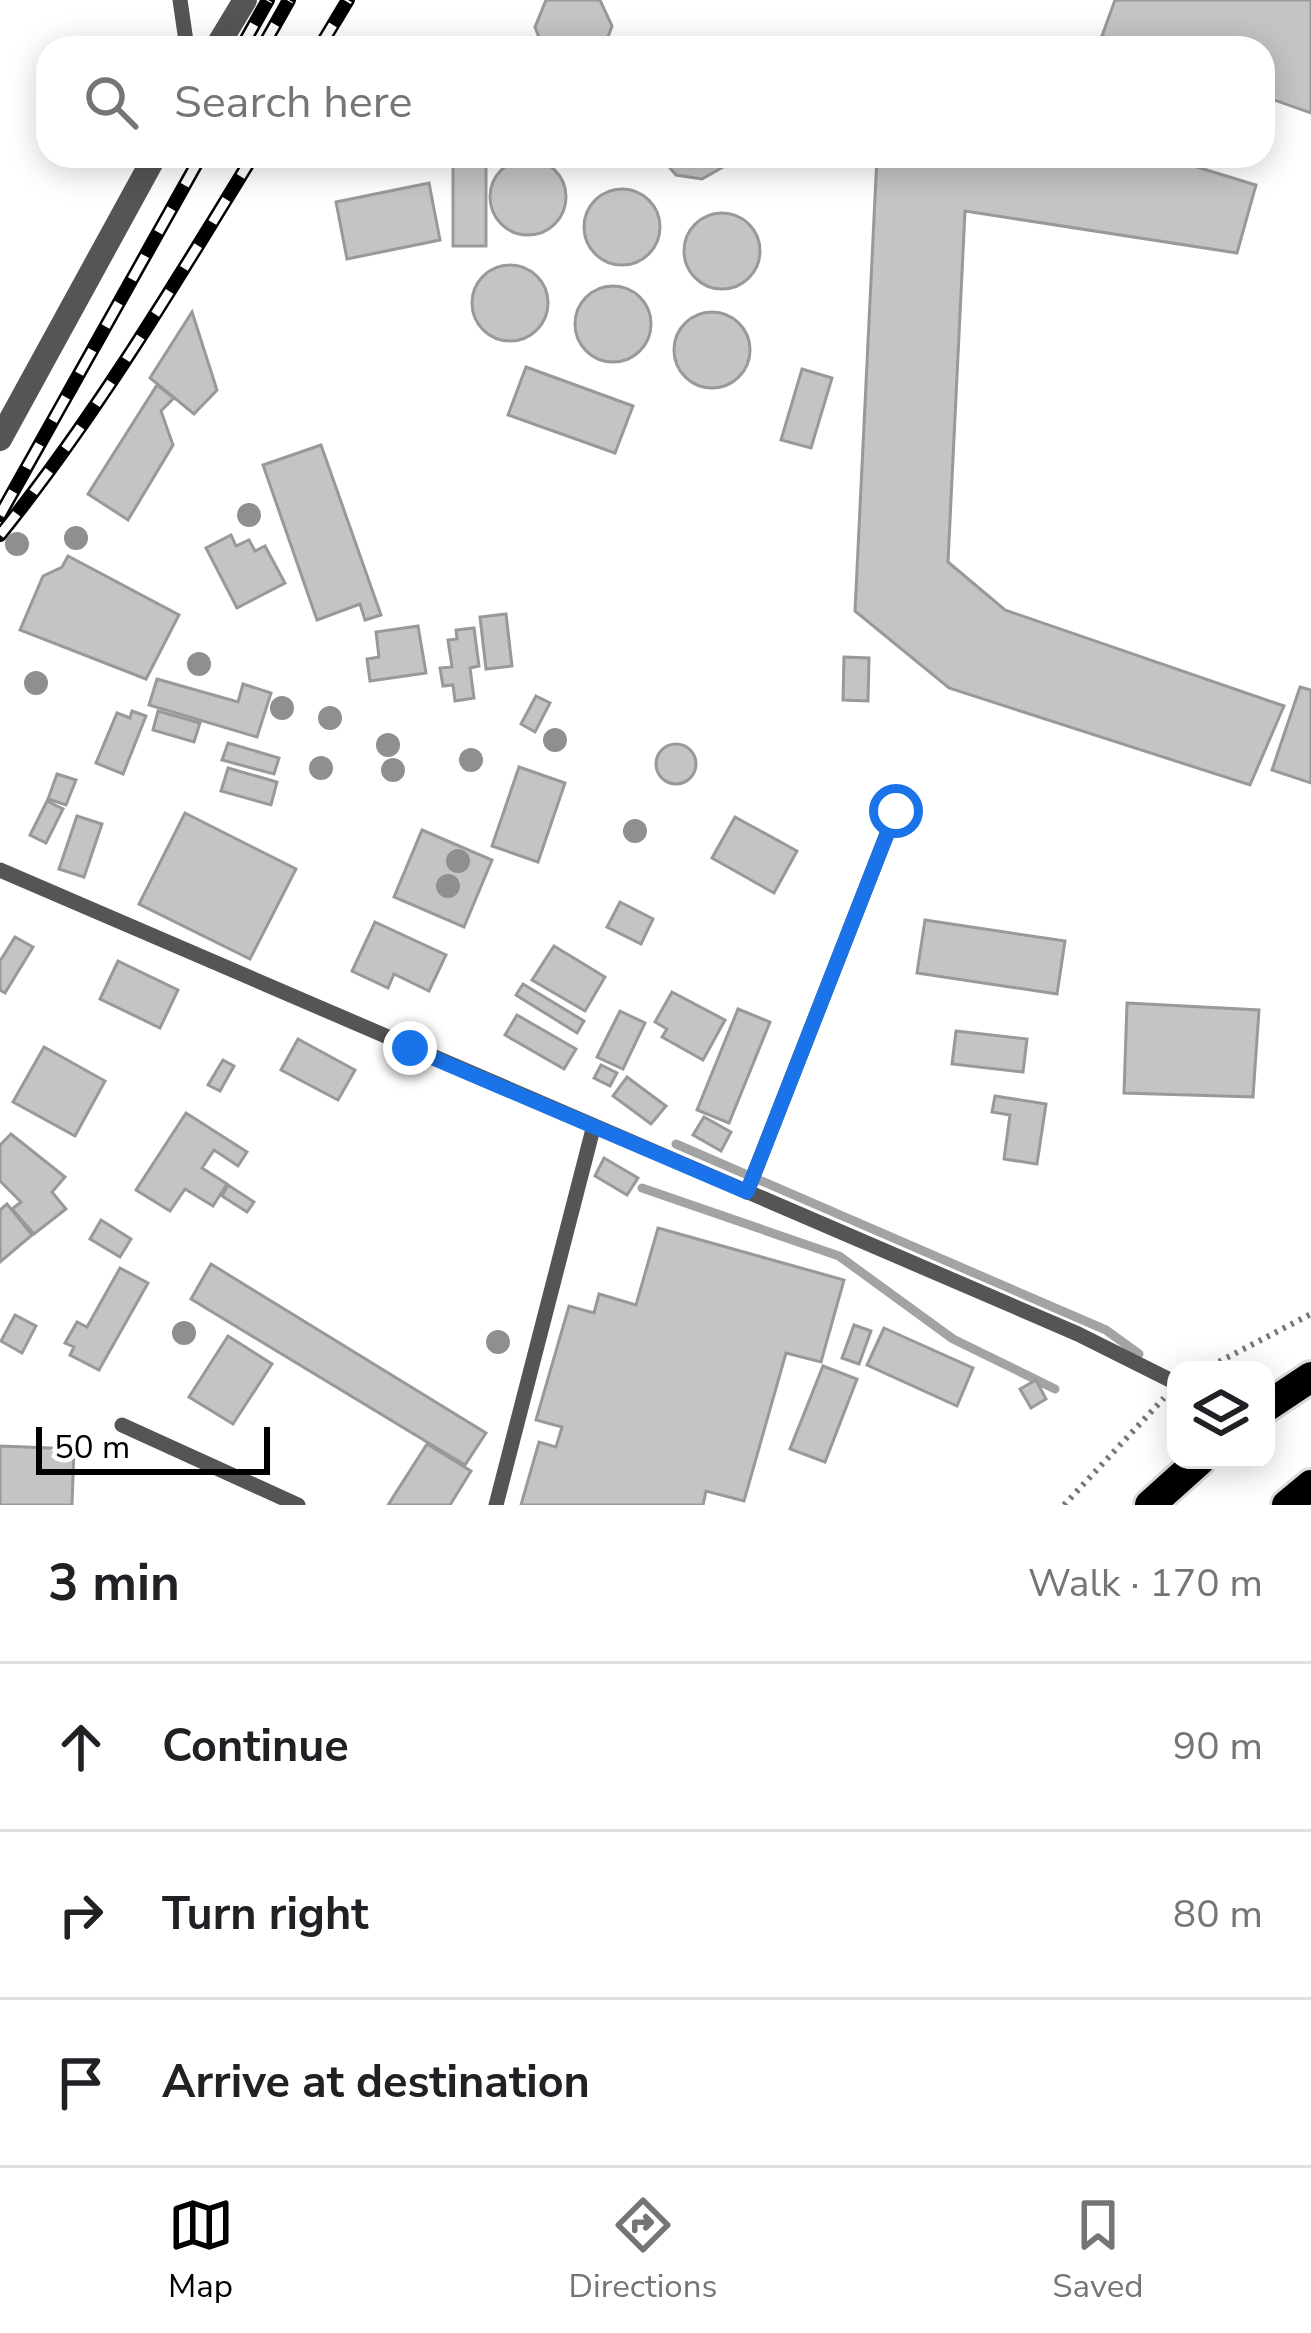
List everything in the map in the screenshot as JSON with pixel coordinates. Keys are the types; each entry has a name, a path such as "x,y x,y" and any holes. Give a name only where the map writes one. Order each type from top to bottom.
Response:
{"main road":[{"path":"1275,1401 1311,1377"},
{"path":"1150,1505 1189,1469"},
{"path":"1287,1505 1311,1485"}],"street":[{"path":"223,36 245,0"},
{"path":"0,439 148,168"}],"lane":[{"path":"180,0 185,36"},
{"path":"747,1192 896,811"},
{"path":"0,870 1078,1334 1167,1379"},
{"path":"496,1505 593,1129"},
{"path":"122,1425 298,1505"}],"path":[{"path":"1220,1361 1311,1314"},
{"path":"1064,1505 1167,1394"}],"building":[{"path":"546,0 600,0 612,26 608,36 538,36 535,27"},
{"path":"1115,0 1311,0 1311,113 1275,100 1275,36 1102,36"},
{"path":"453,168 486,168 486,246 453,246"},
{"path":"504,168 552,168 563,183 563,211 542,232 514,232 493,211 493,183"},
{"path":"670,168 721,168 702,179 676,175"},
{"path":"876,168 1200,168 1256,185 1237,253 965,211 948,562 1005,610 1284,706 1250,785 949,688 855,611"},
{"path":"429,183 440,240 347,259 336,202"},
{"path":"622,189 649,200 660,227 649,254 622,265 595,254 584,227 595,200"},
{"path":"722,213 749,224 760,251 749,278 722,289 695,278 684,251 695,224"},
{"path":"510,265 537,276 548,303 537,330 510,341 483,330 472,303 483,276"},
{"path":"613,286 640,297 651,324 640,351 613,362 586,351 575,324 586,297"},
{"path":"192,312 217,390 194,414 150,378"},
{"path":"712,312 739,323 750,350 739,377 712,388 685,377 674,350 685,323"},
{"path":"526,367 633,406 615,453 508,415"},
{"path":"802,369 832,378 811,448 781,440"},
{"path":"157,385 174,398 161,411 173,445 128,520 88,494"},
{"path":"321,445 381,615 365,620 360,604 317,620 263,465"},
{"path":"231,535 236,546 249,540 255,551 265,546 285,583 237,608 206,548"},
{"path":"68,556 179,615 146,679 20,630 43,576 62,567"},
{"path":"506,614 512,666 486,669 480,617"},
{"path":"418,626 426,673 370,681 367,659 379,657 376,632"},
{"path":"474,628 479,666 470,668 474,698 455,701 453,685 443,686 440,668 452,667 448,640 457,639 456,630"},
{"path":"844,657 869,658 868,701 843,700"},
{"path":"157,679 238,702 243,684 271,693 257,737 149,705"},
{"path":"1300,687 1311,690 1311,783 1272,770"},
{"path":"536,696 550,703 535,732 521,724"},
{"path":"132,711 146,716 123,774 96,763 117,713 130,718"},
{"path":"158,711 200,723 194,742 153,730"},
{"path":"228,743 279,758 274,774 222,760"},
{"path":"676,744 690,750 696,764 690,778 676,784 662,778 656,764 662,750"},
{"path":"519,767 565,783 538,862 492,846"},
{"path":"228,768 277,782 271,805 221,791"},
{"path":"57,774 76,780 66,805 48,799"},
{"path":"47,801 63,809 46,843 30,835"},
{"path":"185,813 296,869 250,959 139,904"},
{"path":"77,816 102,824 84,877 59,869"},
{"path":"735,817 797,851 774,893 712,858"},
{"path":"422,830 492,860 464,927 394,897"},
{"path":"620,902 653,919 641,944 607,927"},
{"path":"925,920 1065,941 1057,994 917,973"},
{"path":"375,922 446,955 429,991 394,974 388,988 352,971"},
{"path":"15,937 33,947 5,993 0,990 0,961"},
{"path":"554,946 605,977 585,1011 532,980"},
{"path":"118,961 178,990 160,1028 100,999"},
{"path":"523,984 584,1021 577,1033 516,995"},
{"path":"672,992 725,1020 703,1060 662,1037 667,1029 655,1022"},
{"path":"1127,1003 1259,1010 1253,1097 1124,1093"},
{"path":"738,1009 770,1022 729,1123 697,1110"},
{"path":"620,1011 645,1023 623,1069 597,1057"},
{"path":"517,1015 576,1049 564,1069 505,1035"},
{"path":"956,1031 1027,1039 1023,1072 952,1064"},
{"path":"298,1039 355,1070 338,1100 281,1070"},
{"path":"44,1047 105,1081 75,1136 13,1102"},
{"path":"223,1060 234,1066 220,1091 208,1085"},
{"path":"601,1065 617,1073 610,1086 594,1078"},
{"path":"627,1077 666,1106 651,1124 613,1096"},
{"path":"995,1096 1046,1104 1037,1164 1004,1159 1010,1115 992,1112"},
{"path":"186,1113 247,1152 238,1166 214,1150 202,1168 227,1184 213,1206 185,1189 170,1211 136,1190"},
{"path":"704,1117 731,1132 721,1151 693,1135"},
{"path":"11,1134 65,1177 52,1192 66,1209 34,1234 12,1209 21,1202 0,1181 0,1145"},
{"path":"604,1158 638,1178 627,1195 595,1176"},
{"path":"228,1185 254,1202 247,1212 222,1196"},
{"path":"7,1204 32,1235 0,1262 0,1210"},
{"path":"101,1220 131,1239 120,1257 90,1239"},
{"path":"658,1228 844,1280 821,1362 786,1353 744,1501 706,1491 703,1505 521,1505 539,1442 556,1447 562,1427 536,1420 569,1306 594,1313 599,1294 636,1305"},
{"path":"211,1264 486,1433 465,1465 191,1299"},
{"path":"120,1268 148,1283 99,1370 70,1355 74,1347 65,1343 77,1322 87,1327"},
{"path":"15,1315 36,1326 22,1353 1,1341"},
{"path":"854,1325 871,1331 859,1364 842,1358"},
{"path":"884,1328 973,1368 957,1406 867,1365"},
{"path":"228,1336 272,1364 233,1424 189,1397"},
{"path":"823,1366 857,1379 825,1462 790,1449"},
{"path":"1036,1380 1046,1399 1031,1408 1020,1389"},
{"path":"427,1444 471,1471 450,1505 388,1505"},
{"path":"0,1446 74,1449 72,1505 0,1505"}],"waterway":[{"path":"676,1144 1106,1330 1139,1354"},
{"path":"642,1188 839,1256 953,1339 1055,1389"}],"railway":[{"path":"248,36 268,0"},
{"path":"269,36 289,0"},
{"path":"326,36 348,0"},
{"path":"0,515 194,168"},
{"path":"0,535 101,397 246,168"}],"route":[{"path":"410,1048 747,1192 896,811"}]}
